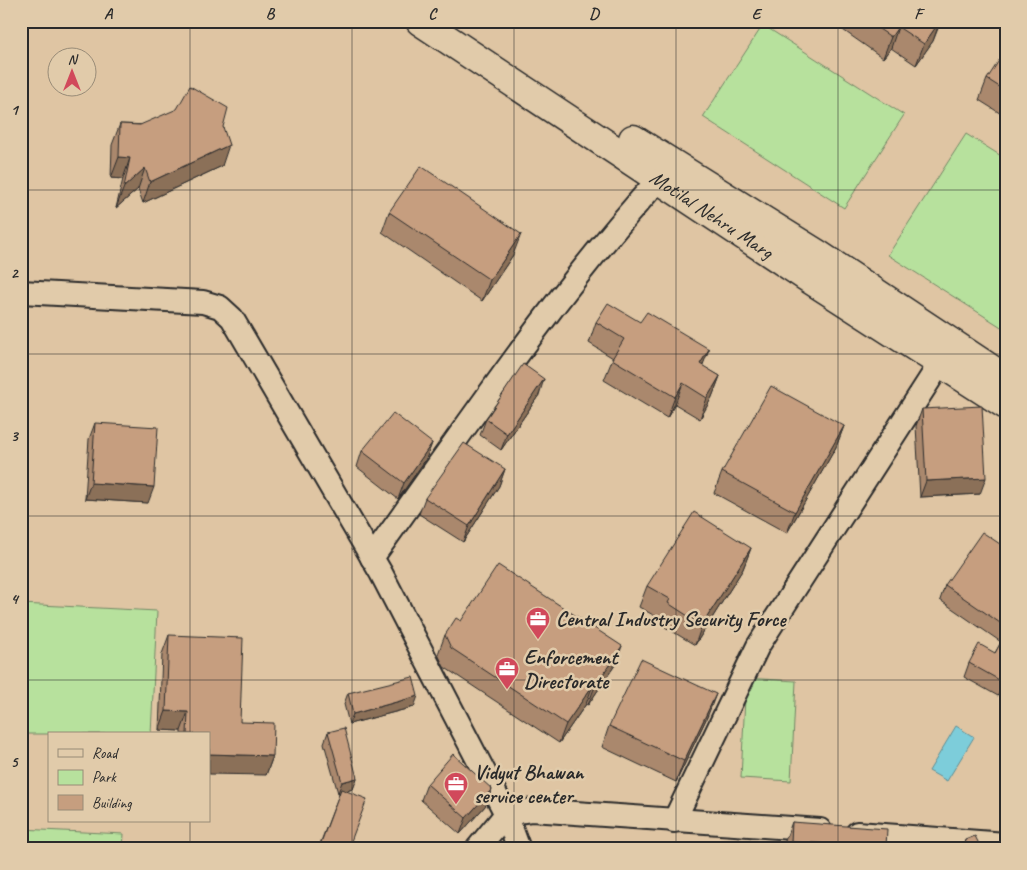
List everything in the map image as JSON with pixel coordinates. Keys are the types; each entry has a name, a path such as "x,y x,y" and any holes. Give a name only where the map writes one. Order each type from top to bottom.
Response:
{"main road":[{"name":"Motilal Nehru Marg","path":"420,21 660,178 805,276 1006,405"},
{"name":"Motilal Nehru Marg","path":"452,21 819,255 1006,379"}],"street":[{"path":"372,558 566,289 620,222 660,178"},
{"path":"21,292 203,302 220,307 232,318 372,558 506,814 519,849"},
{"path":"674,821 758,646 941,362"},
{"path":"477,849 506,814 532,810 1006,844"}],"green space":[{"path":"763,25 904,115 844,208 703,117"},
{"path":"966,134 1006,159 1006,330 888,255"},
{"path":"21,604 157,611 151,732 48,732 48,734 21,734"},
{"path":"746,678 796,681 791,781 741,778"},
{"path":"21,829 124,834 123,849 21,849"}],"water":[{"path":"956,726 974,737 947,781 929,771"}],"building":[{"path":"867,21 940,21 924,44 898,27 891,37"},
{"path":"1000,59 1006,63 1006,91 987,79"},
{"path":"190,86 228,108 223,127 229,145 150,182 145,168 124,187 130,158 119,157 120,124 140,125 177,109"},
{"path":"421,166 521,234 490,280 389,212"},
{"path":"608,303 640,322 647,312 709,349 700,364 720,376 707,398 683,383 675,397 612,359 624,339 596,322"},
{"path":"523,364 544,379 507,434 486,419"},
{"path":"771,386 844,426 795,512 722,472"},
{"path":"982,406 986,478 926,481 922,409"},
{"path":"393,413 432,443 404,483 362,451"},
{"path":"95,423 158,427 154,487 91,483"},
{"path":"464,443 505,469 469,526 425,498"},
{"path":"694,512 751,548 702,625 668,603 670,599 647,586"},
{"path":"982,532 1006,548 1006,606 1003,610 1006,611 1006,627 945,585"},
{"path":"498,565 622,646 566,724 451,648 445,635 456,618 461,621"},
{"path":"1006,634 1006,677 1003,682 969,663 979,644 995,653"},
{"path":"169,635 243,638 240,722 274,723 273,756 210,754 210,732 187,732 188,712 166,711"},
{"path":"641,659 716,694 684,761 609,726"},
{"path":"413,677 418,696 353,714 348,693"},
{"path":"344,728 357,778 342,782 328,732"},
{"path":"453,754 492,789 466,818 427,784"},
{"path":"341,789 367,799 348,849 320,849 319,848"},
{"path":"792,822 887,829 886,847 877,846 878,849 858,849 856,845 791,842"},
{"path":"975,836 981,848 1006,840 1006,849 968,849 965,840"}],"place":[{"name":"Central Industry Security Force","path":"538,640"},
{"name":"Enforcement Directorate","path":"507,690"},
{"name":"Vidyut Bhawan service center","path":"456,805"}]}
